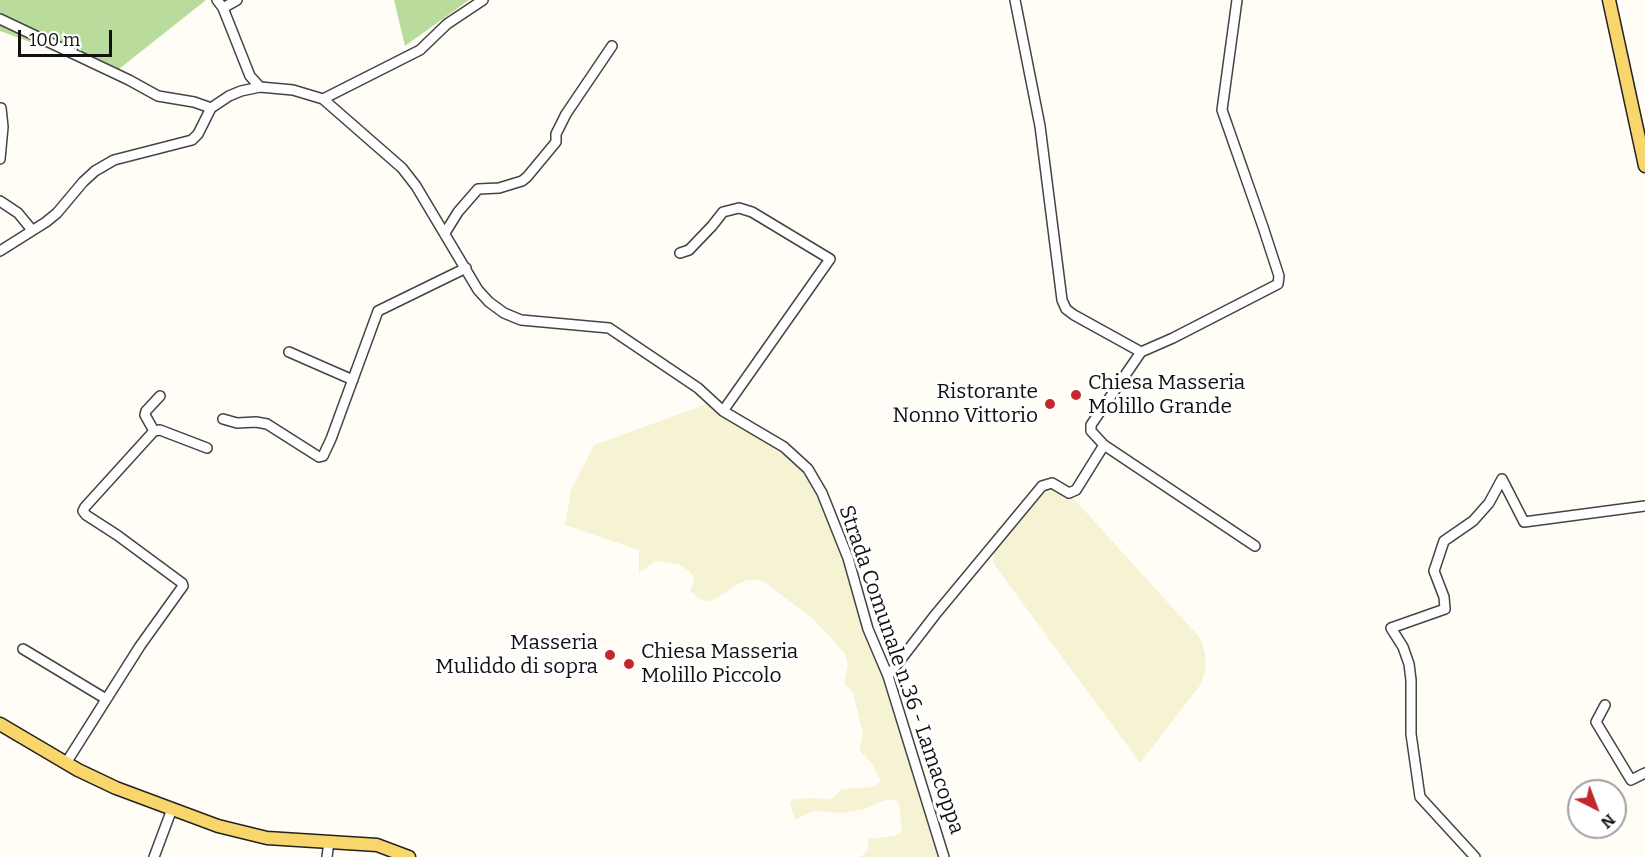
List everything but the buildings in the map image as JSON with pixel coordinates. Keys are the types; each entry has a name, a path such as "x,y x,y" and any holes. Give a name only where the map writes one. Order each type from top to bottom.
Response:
{"main road":[{"path":"1609,0 1645,166"},
{"path":"0,724 66,763 116,788 240,833 267,838 377,845 409,857"}],"street":[{"path":"0,251 57,213 95,171 114,160 192,140 198,134 211,108 235,93 260,87 250,76 220,4 237,0"},
{"path":"323,99 420,50 453,20 483,0"},
{"path":"1015,0 1040,126 1062,300 1066,309 1074,315 1141,352"},
{"path":"1237,0 1222,110 1279,276 1278,284 1173,339 1141,352 1091,425 1091,431 1104,445 1255,546"},
{"path":"0,19 158,96 194,102 211,108"},
{"path":"445,233 458,212 478,189 499,188 527,177 556,142 556,134 566,114 612,46"},
{"name":"Strada Comunale n.36 - Lamacoppa","path":"260,87 293,90 323,99 402,168 416,186 478,290 504,313 521,320 609,328 698,388 723,411 784,447 808,469 822,493 849,558 868,629 888,676 944,857"},
{"path":"0,159 3,127 1,108"},
{"path":"0,201 18,213 32,230"},
{"path":"680,253 689,250 723,212 739,208 752,212 830,259 723,411"},
{"path":"223,419 237,423 267,424 319,457 323,456 378,311 466,268"},
{"path":"288,352 353,380"},
{"path":"154,431 145,415 160,396"},
{"path":"66,763 140,646 183,586 182,583 83,512 85,507 154,431 160,430 207,448"},
{"path":"888,676 956,589 1042,486 1052,483 1066,492 1073,492 1104,445"},
{"path":"1475,857 1420,797 1411,734 1409,664 1403,647 1391,628 1445,609 1444,597 1434,570 1444,541 1473,521 1489,503 1502,479 1524,522 1645,506"},
{"path":"23,649 106,699"},
{"path":"1605,705 1596,722 1631,780 1645,773"},
{"path":"154,857 172,809"},
{"path":"327,857 328,841"}],"shaded area":[{"path":"707,404 795,461 806,475 820,501 844,557 858,614 881,675 939,857 860,857 868,851 868,839 894,836 902,832 898,802 894,800 886,800 865,809 843,813 813,811 795,820 790,803 794,799 830,800 842,789 873,787 881,781 873,765 859,750 863,734 853,693 844,683 848,664 844,653 811,617 758,580 748,580 738,584 712,601 701,600 690,591 695,578 679,564 655,561 639,573 639,550 565,525 571,490 594,445"},
{"path":"1054,487 1075,500 1201,639 1206,668 1201,684 1140,763 993,563 994,550 1044,488"}],"green space":[{"path":"0,0 206,0 114,73 0,31"},
{"path":"394,0 469,0 405,46"}],"place":[{"name":"Chiesa Masseria Molillo Grande","path":"1076,395"},
{"name":"Ristorante Nonno Vittorio","path":"1050,404"},
{"name":"Masseria Muliddo di sopra","path":"610,655"},
{"name":"Chiesa Masseria Molillo Piccolo","path":"629,664"}]}
